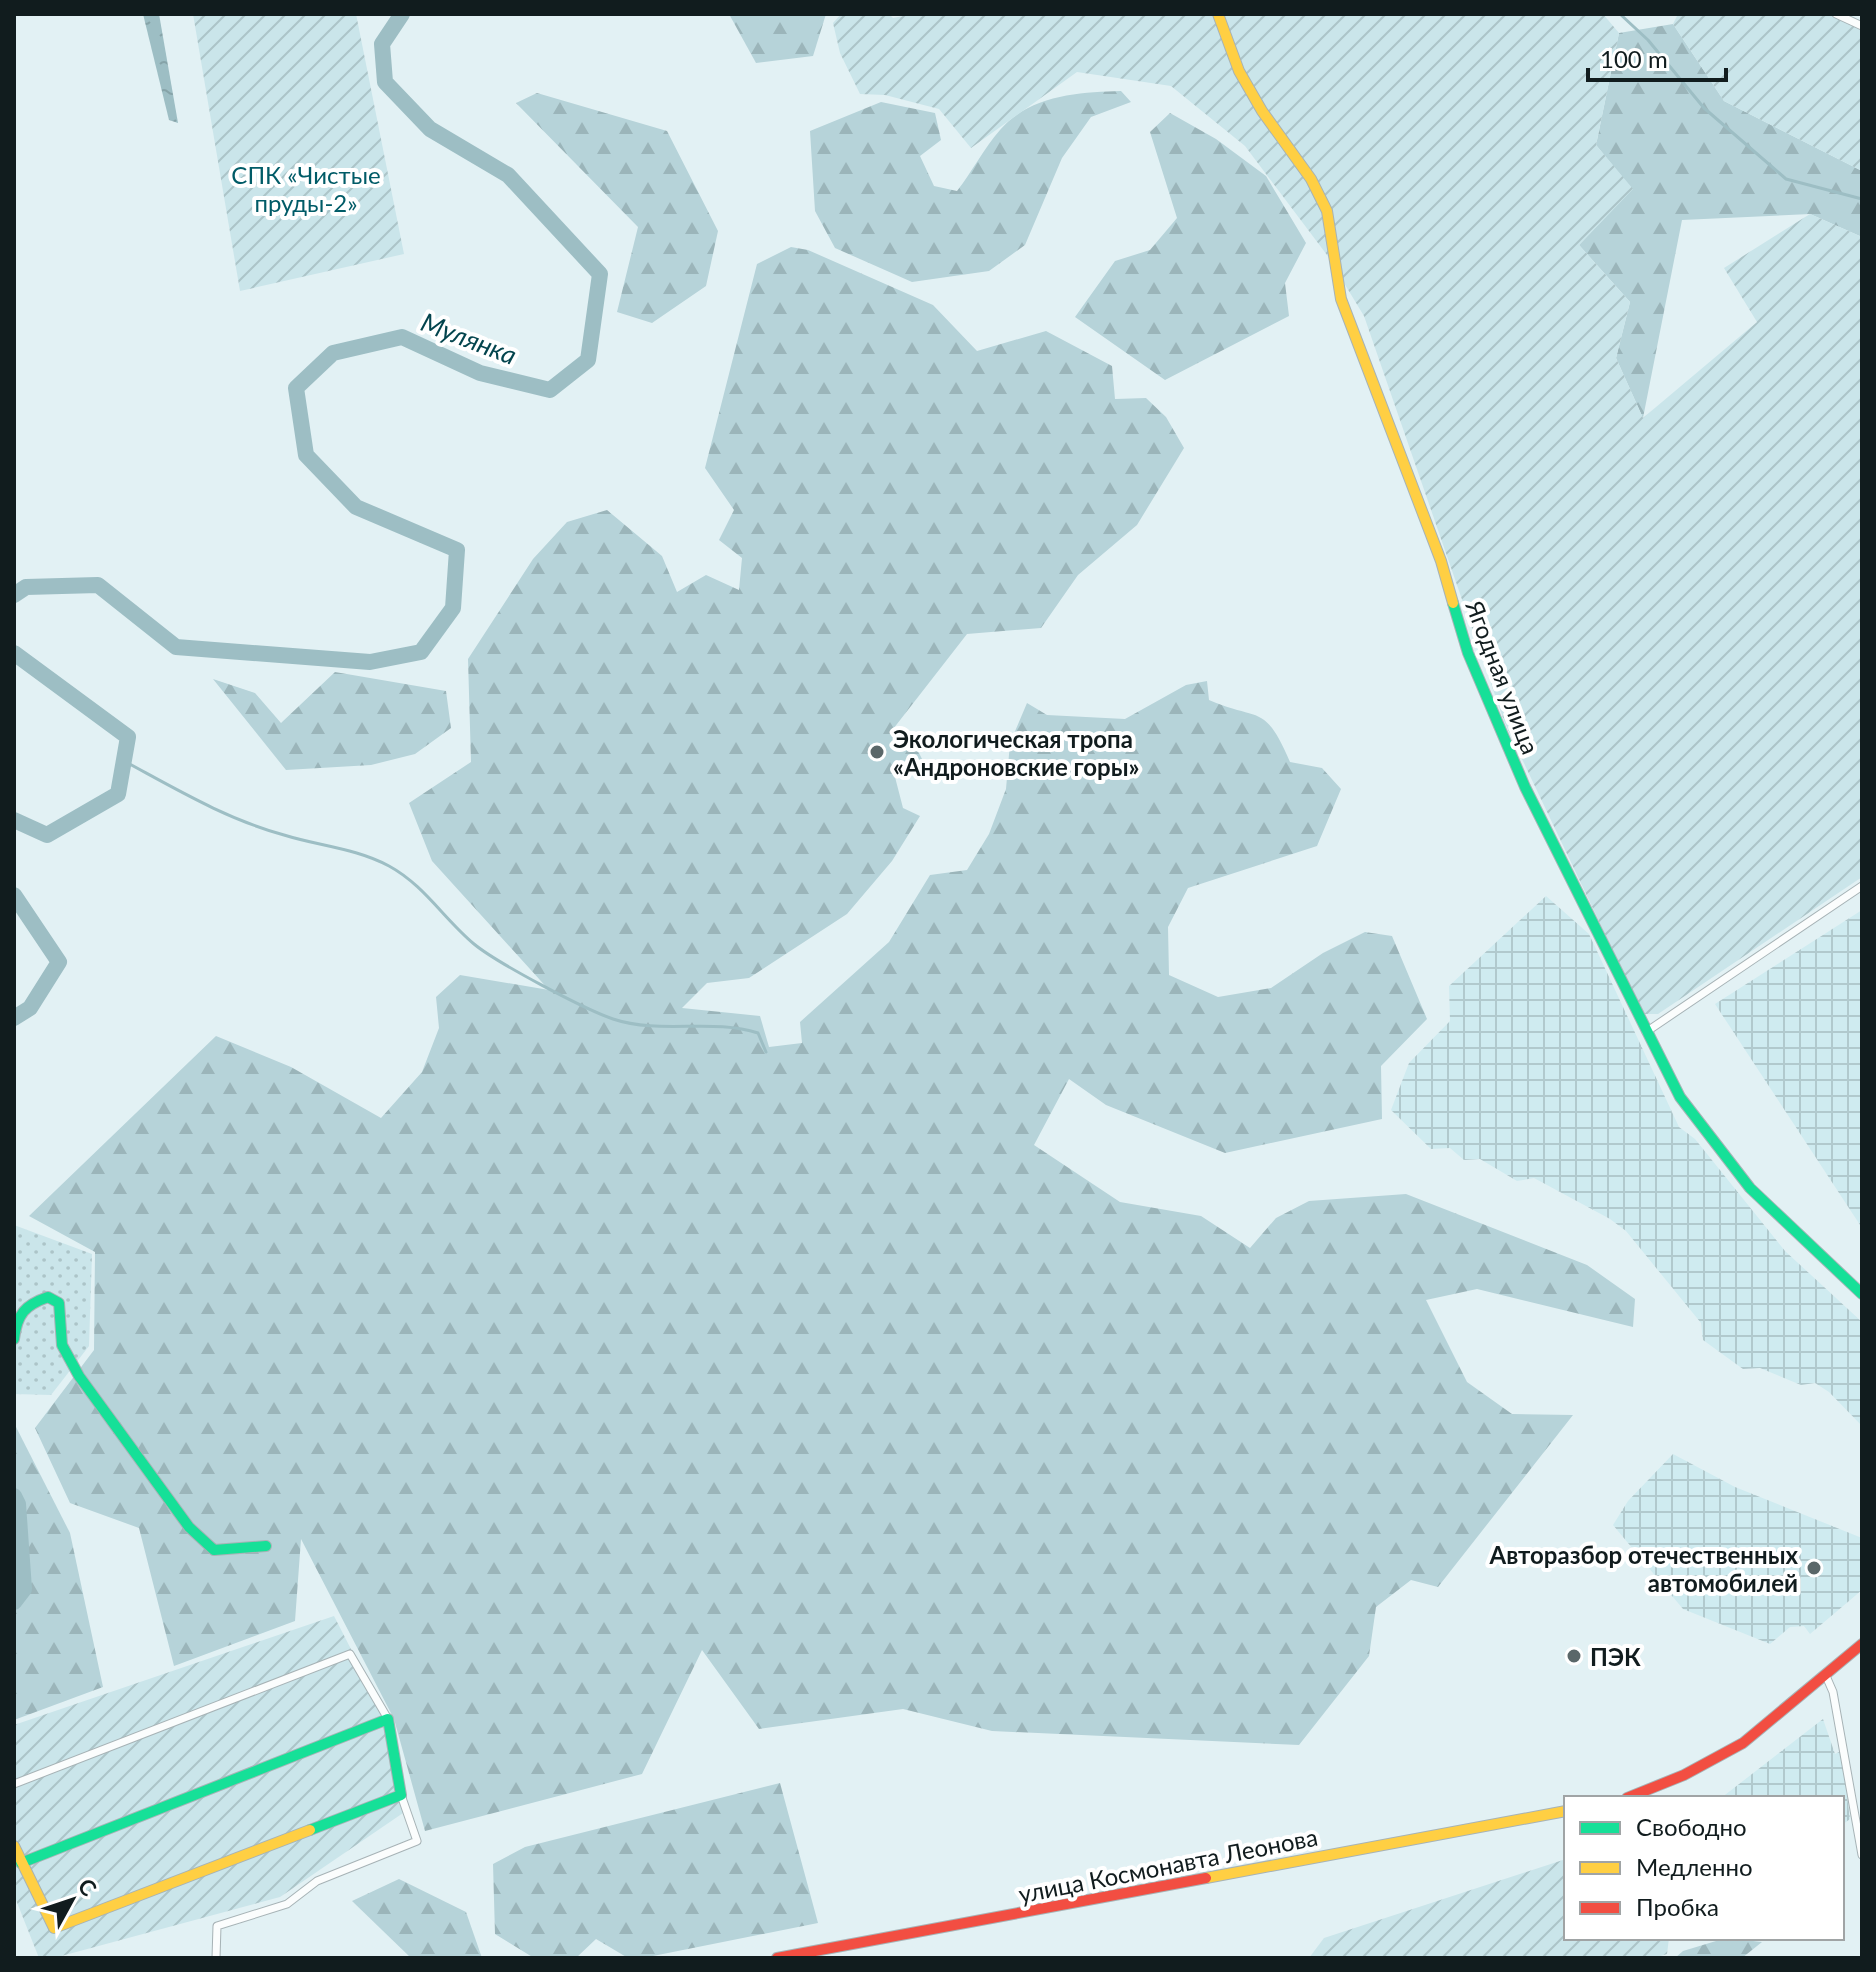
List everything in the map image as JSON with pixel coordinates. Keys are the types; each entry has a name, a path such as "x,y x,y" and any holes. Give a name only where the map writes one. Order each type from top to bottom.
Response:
{"street":[{"name":"Ягодная улица","path":"1218,14 1239,71 1262,111 1311,179 1327,211 1341,299 1441,561 1468,653 1525,787 1682,1105 1772,1212 1862,1294"},
{"path":"1836,14 1862,26"},
{"path":"1646,1032 1862,886"},
{"path":"14,1339 16,1316 24,1304 48,1297 59,1303 62,1345 79,1376 189,1527 214,1550 266,1546"},
{"path":"1632,1796 1684,1775 1743,1743 1862,1644"},
{"path":"14,1784 350,1654 388,1719 401,1795 417,1841 317,1881 287,1904 217,1926 216,1958"},
{"path":"1826,1676 1833,1692 1862,1855"},
{"path":"21,1863 388,1719"},
{"path":"14,1846 54,1928 401,1795"},
{"name":"улица Космонавта Леонова","path":"777,1958 1564,1811"}],"shaded area":[{"path":"1546,896 1589,934 1679,1127 1695,1139 1785,1251 1862,1322 1862,1426 1829,1392 1815,1383 1801,1385 1760,1368 1743,1369 1703,1340 1701,1323 1626,1231 1610,1219 1534,1178 1517,1181 1480,1159 1464,1160 1450,1148 1431,1149 1391,1110 1409,1063 1450,1021 1449,986"},
{"path":"1862,910 1862,1228 1715,1004"},
{"path":"1673,1454 1735,1487 1862,1538 1862,1590 1810,1634 1804,1626 1790,1627 1770,1644 1683,1609 1613,1525 1628,1501"},
{"path":"1823,1719 1835,1754 1841,1751 1850,1819 1844,1824 1844,1796 1724,1796"}],"green space":[{"name":"СПК «Чистые пруды-2»","path":"193,14 356,14 404,254 240,291"},
{"path":"729,14 826,14 813,56 756,63"},
{"path":"841,14 889,14 893,18 913,14 1603,14 1619,33 1596,145 1633,189 1579,245 1630,302 1616,358 1643,418 1757,322 1724,268 1810,214 1862,237 1862,877 1658,1014 1643,1014 1504,721 1364,316 1327,255 1245,146 1171,86 1077,72 971,148 939,109 885,95 860,94 840,53 833,23"},
{"path":"1678,14 1848,14 1862,21 1862,171 1724,101 1673,24"},
{"path":"1673,24 1724,101 1862,171 1862,237 1810,214 1682,220 1643,418 1616,358 1630,302 1579,245 1632,189 1596,145 1619,33"},
{"path":"1121,91 1131,102 1091,117 1062,158 1025,245 989,271 912,282 835,248 815,211 810,131 881,102 935,113 941,140 920,156 934,186 957,191 1000,130 1026,109 1056,98"},
{"path":"537,93 667,131 718,231 706,286 652,323 617,312 638,227 516,103"},
{"path":"1170,113 1216,139 1266,176 1306,243 1285,283 1289,316 1165,380 1075,317 1115,261 1150,250 1177,218 1150,132"},
{"path":"791,247 808,250 933,305 977,351 1046,331 1112,366 1115,399 1146,398 1166,417 1184,448 1137,525 1078,575 1041,628 967,634 890,733 913,741 926,767 895,777 903,808 920,816 892,861 847,914 749,978 707,983 682,1008 760,1016 769,1047 802,1043 800,1022 889,942 930,875 967,870 989,834 1006,789 1010,743 1027,703 1047,715 1125,719 1186,685 1207,681 1209,700 1259,717 1274,730 1290,762 1322,768 1341,789 1317,846 1188,888 1168,927 1169,975 1218,997 1271,988 1323,953 1365,932 1392,936 1427,1019 1381,1066 1382,1119 1225,1153 1106,1105 1069,1079 1034,1145 1120,1202 1201,1216 1250,1248 1276,1218 1309,1201 1406,1194 1587,1265 1635,1299 1633,1327 1477,1289 1426,1300 1467,1382 1512,1414 1573,1415 1438,1587 1411,1580 1376,1607 1369,1656 1299,1745 992,1731 903,1709 759,1729 702,1650 642,1774 425,1831 394,1719 301,1539 295,1621 174,1666 139,1528 70,1503 35,1428 94,1350 95,1252 29,1216 216,1036 291,1067 381,1118 422,1072 439,1028 436,997 460,975 549,990 432,861 409,803 471,762 468,659 533,559 567,522 607,510 662,556 677,592 706,575 739,590 742,558 719,540 734,510 705,468 757,264"},
{"path":"335,672 446,691 451,728 415,754 371,765 286,770 213,679 255,693 281,723"},
{"path":"14,1225 92,1254 89,1346 51,1395 14,1394"},
{"path":"14,1423 70,1533 103,1687 14,1720"},
{"path":"334,1616 376,1698 406,1811 280,1897 54,1958 39,1958 14,1895 14,1725"},
{"path":"780,1783 818,1923 643,1958 628,1958 596,1939 576,1958 534,1958 495,1934 493,1864 525,1847"},
{"path":"1564,1860 1564,1940 1669,1940 1667,1954 1654,1958 1309,1958 1324,1938"},
{"path":"399,1879 466,1912 482,1958 411,1958 352,1901"},
{"path":"1719,1940 1762,1942 1742,1958 1675,1958 1683,1951"}],"water":[{"path":"143,14 159,14 178,123 169,120"}],"waterway":[{"name":"Мулянка","path":"14,595 26,587 98,585 176,647 370,662 421,652 453,608 457,550 356,507 306,455 296,388 333,353 402,337 480,373 550,390 588,360 600,274 508,175 430,129 385,82 382,44 402,14"},
{"path":"1620,14 1648,40 1704,108 1786,179 1862,199"},
{"name":"Мулянка","path":"14,653 128,737 118,794 47,835 14,820"},
{"path":"124,761 242,821 297,839 363,855 389,866 413,883 485,952 541,985 600,1014 631,1024 722,1027 758,1033 766,1052"},
{"name":"Мулянка","path":"14,895 59,962 30,1008 14,1018"},
{"name":"Мулянка","path":"14,1496 18,1504 24,1589 14,1602"}],"traffic: fast":[{"path":"1453,603 1468,653 1525,787 1680,1097 1750,1188 1862,1294"},
{"path":"14,1339 17,1323 28,1307 48,1297 59,1303 62,1345 79,1376 189,1527 214,1550 266,1546"},
{"path":"21,1863 388,1719 401,1795 310,1830"}],"traffic: slow":[{"path":"1218,14 1239,71 1262,111 1311,179 1327,211 1341,299 1441,561 1453,603"},
{"path":"1206,1878 1564,1811"},
{"path":"14,1846 54,1928 310,1830"}],"traffic: jam":[{"path":"1632,1796 1684,1775 1743,1743 1862,1644"},
{"path":"777,1958 1206,1878"}],"place":[{"name":"Экологическая тропа «Андроновские горы»","path":"877,752"},
{"name":"Авторазбор отечественных автомобилей","path":"1814,1568"},
{"name":"ПЭК","path":"1574,1656"}]}
